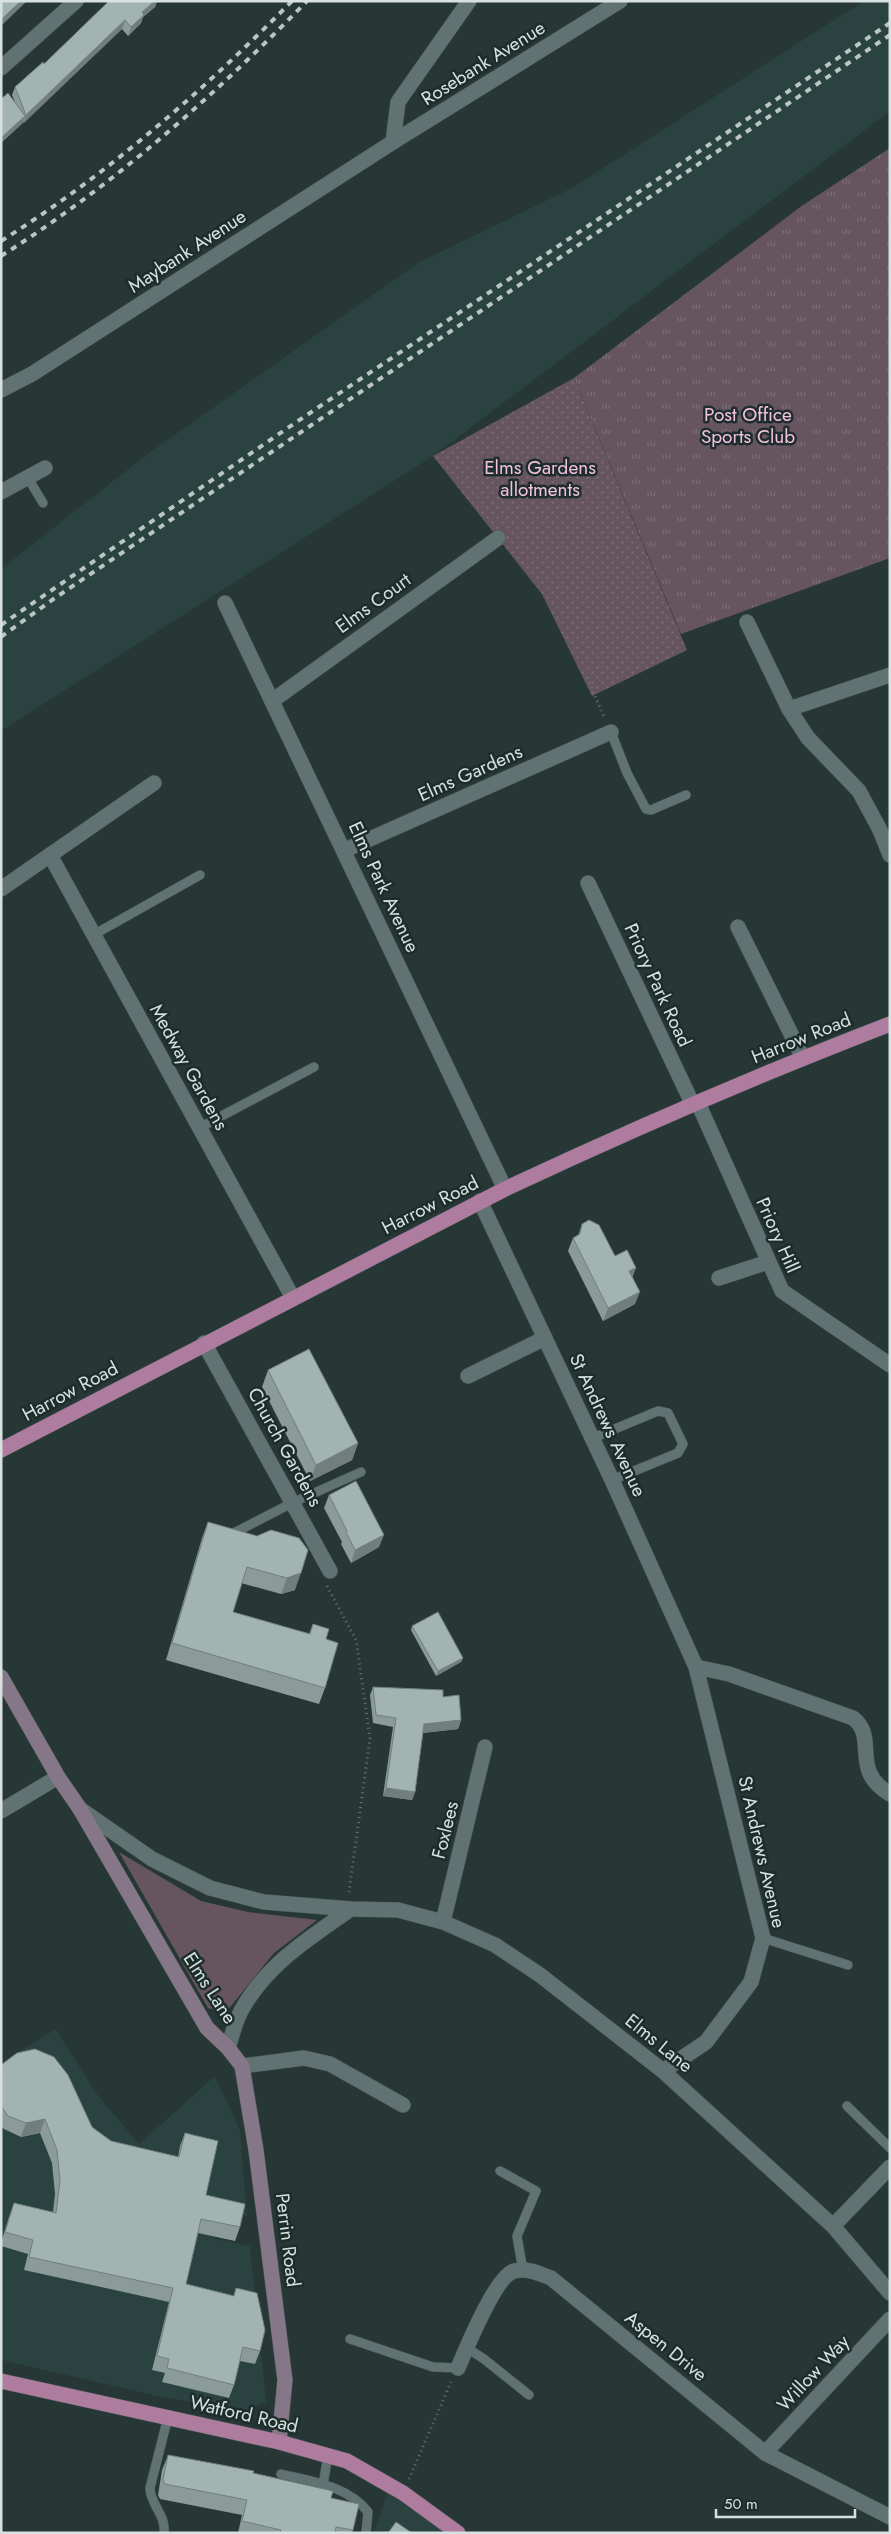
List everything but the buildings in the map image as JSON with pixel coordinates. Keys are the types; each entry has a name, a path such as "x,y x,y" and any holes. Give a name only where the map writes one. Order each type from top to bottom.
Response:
{"main road":[{"name":"Harrow Road","path":"1,1450 204,1343 505,1189 695,1104 803,1058 890,1024"},
{"name":"Watford Road","path":"1,2381 279,2442 347,2460 403,2493 458,2533"}],"street":[{"path":"1,68 76,1"},
{"path":"393,142 398,102 469,1"},
{"name":"Rosebank Avenue","path":"393,142 620,1"},
{"name":"Maybank Avenue","path":"1,390 32,374 393,142"},
{"path":"1,492 45,468"},
{"name":"Elms Court","path":"272,701 498,538"},
{"name":"Elms Park Avenue","path":"225,603 345,850 505,1189"},
{"path":"747,622 790,709 808,738 859,791 880,830 890,856"},
{"path":"790,709 890,674"},
{"name":"Elms Gardens","path":"345,850 611,732"},
{"path":"1,889 154,783"},
{"name":"Medway Gardens","path":"50,854 293,1298"},
{"name":"Priory Park Road","path":"588,883 695,1104"},
{"path":"738,927 803,1058"},
{"name":"Priory Hill","path":"695,1104 782,1291 890,1364"},
{"name":"St Andrews Avenue","path":"480,1201 612,1480 696,1667 763,1938 751,1982 706,2042 663,2070"},
{"path":"719,1278 768,1262"},
{"path":"468,1376 545,1338"},
{"name":"Church Gardens","path":"204,1343 330,1570"},
{"path":"696,1667 729,1674 842,1713 860,1723 865,1733 866,1764 870,1776 875,1784 890,1794"},
{"name":"Elms Lane","path":"1,1677 207,2028 228,2048 241,2012 262,1981 286,1955 351,1909"},
{"name":"Foxlees","path":"443,1922 485,1747"},
{"path":"1,1811 58,1777"},
{"name":"Elms Lane","path":"80,1809 152,1859 210,1888 264,1902 351,1909 398,1910 443,1922 495,1945 540,1975 663,2070 834,2226 890,2294"},
{"name":"Perrin Road","path":"228,2048 242,2066 256,2150 285,2380 279,2442"},
{"path":"242,2066 304,2058 330,2064 404,2105"},
{"path":"834,2226 890,2167"},
{"name":"Aspen Drive","path":"522,2271 531,2270 551,2278 765,2453 890,2517"},
{"path":"458,2368 497,2286 512,2272 522,2271"},
{"name":"Willow Way","path":"765,2453 890,2319"}],"lane":[{"path":"28,478 42,502"},
{"path":"611,732 627,773 646,810 686,795"},
{"path":"95,934 200,875"},
{"path":"200,1128 314,1067"},
{"path":"592,1438 658,1411 668,1413 683,1444 678,1453 612,1480"},
{"path":"228,1536 292,1503 361,1472"},
{"path":"763,1938 848,1965"},
{"path":"847,2106 890,2148"},
{"path":"500,2171 536,2191 517,2236 522,2271"},
{"path":"350,2339 433,2367 458,2368"},
{"path":"467,2348 484,2358 529,2395"},
{"path":"164,2532 164,2521 150,2496 150,2488 168,2417"},
{"path":"323,2485 328,2455"},
{"path":"281,2474 323,2485 343,2493 364,2507 369,2519 366,2533"}],"path":[{"path":"587,678 611,732"},
{"path":"330,1570 327,1588 356,1640 370,1738 349,1888 351,1909"},
{"path":"403,2493 458,2368"}],"shaded area":[{"path":"864,1 890,1 890,111 433,456 1,731 1,569 149,453 418,263 572,188"},
{"path":"56,2029 96,2093 139,2144 215,2076 240,2130 247,2216 219,2214 213,2238 250,2246 266,2402 256,2405 250,2412 162,2397 1,2360 1,2063"},
{"path":"387,2493 442,2528 441,2533 374,2533"}],"green space":[{"name":"Post Office Sports Club","path":"890,148 890,558 681,634 574,378 803,205"},
{"name":"Elms Gardens allotments","path":"574,378 687,650 592,696 542,594 433,456"},
{"path":"119,1852 201,1901 248,1912 317,1920 274,1953 226,2012 208,2008"}],"railway":[{"path":"1,241 79,188 153,130 224,67 292,1"},
{"path":"1,256 83,200 162,137 236,71 307,1"},
{"path":"1,625 295,423 890,23"},
{"path":"1,637 52,600 890,35"}]}
